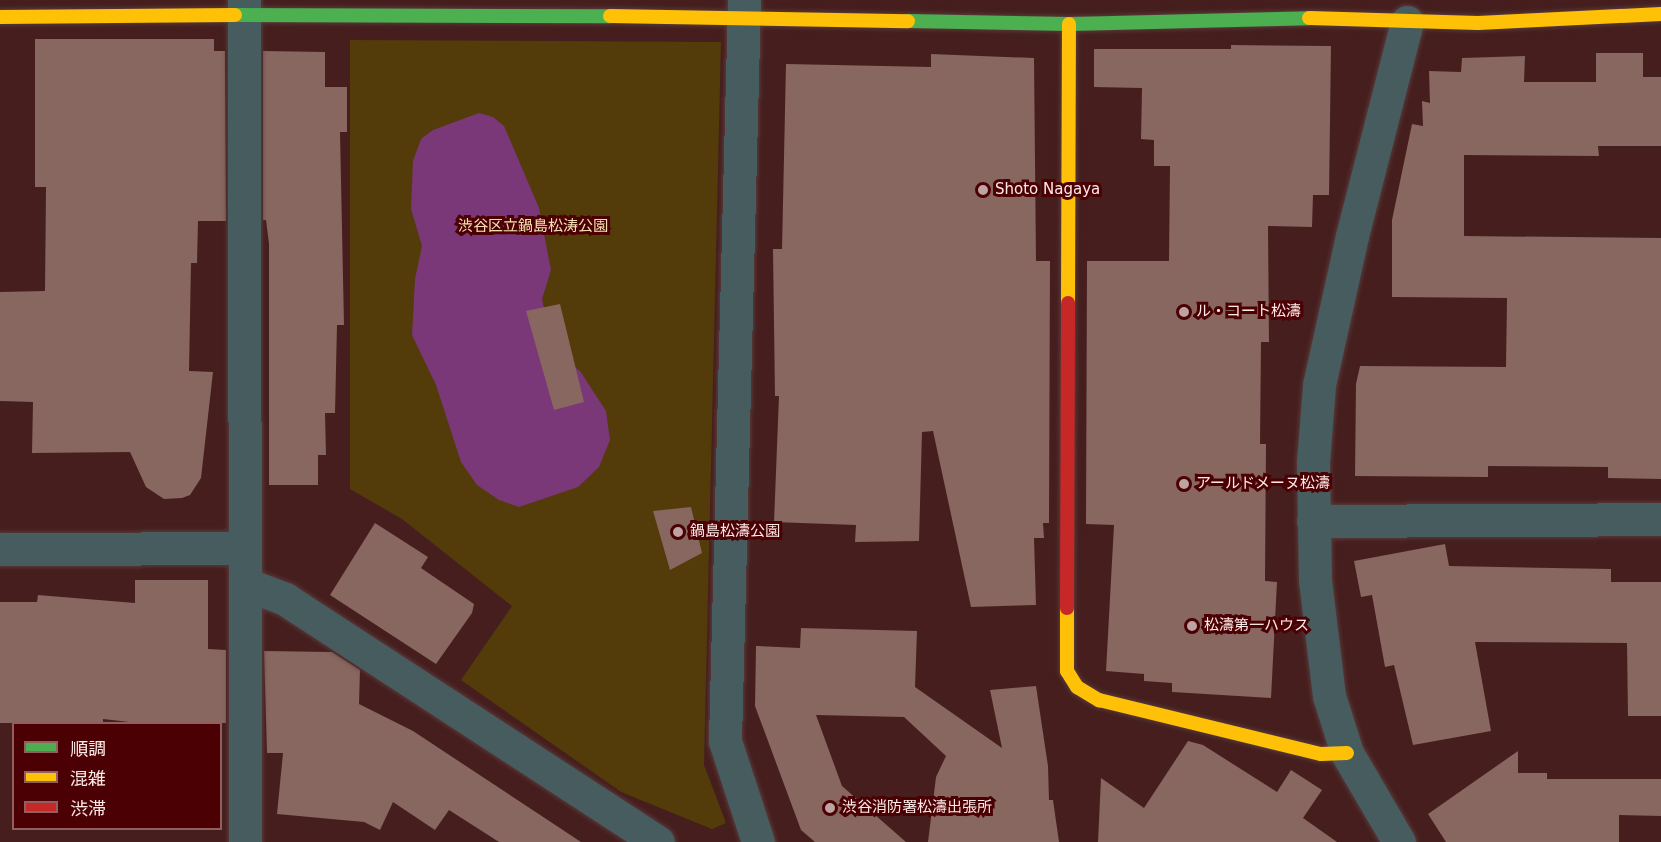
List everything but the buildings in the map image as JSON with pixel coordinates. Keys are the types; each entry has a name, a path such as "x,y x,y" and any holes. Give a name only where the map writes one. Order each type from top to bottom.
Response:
{"street":[{"path":"0,17 244,8 468,7 744,9 1069,24 1331,17 1478,23 1611,8 1661,14"},
{"path":"244,8 245,842"},
{"path":"744,9 724,741 758,842"},
{"path":"1399,842 1347,753 1329,696 1315,580 1313,521 1319,385 1352,236 1407,21"},
{"path":"1069,24 1067,671 1077,687 1099,700 1321,754 1347,753"},
{"path":"1313,521 1661,519"},
{"path":"0,549 245,548"},
{"path":"246,584 285,600 658,842"}],"green space":[{"name":"渋谷区立鍋島松涛公園","path":"350,40 721,42 704,765 726,823 712,829 621,792 461,680 512,606 402,519 350,489"}],"shaded area":[{"path":"479,113 493,117 504,126 539,208 551,270 542,299 554,352 580,371 606,411 610,440 599,467 578,487 519,507 499,500 477,485 461,462 436,385 412,335 415,279 422,246 411,209 413,161 421,139 433,130"}],"traffic: fast":[{"path":"235,15 610,16"},
{"path":"908,21 1069,24 1309,18"}],"traffic: slow":[{"path":"1309,18 1478,23 1661,14"},
{"path":"0,17 235,15"},
{"path":"610,16 908,21"},
{"path":"1068,303 1069,24"},
{"path":"1067,608 1067,671 1077,687 1099,700 1321,754 1347,753"}],"traffic: jam":[{"path":"1067,608 1068,303"}],"place":[{"name":"Shoto Nagaya","path":"983,190"},
{"name":"ル・コート松濤","path":"1184,312"},
{"name":"アールドメーヌ松濤","path":"1184,484"},
{"name":"鍋島松濤公園","path":"678,532"},
{"name":"松濤第一ハウス","path":"1192,626"},
{"name":"渋谷消防署松濤出張所","path":"830,808"}]}
